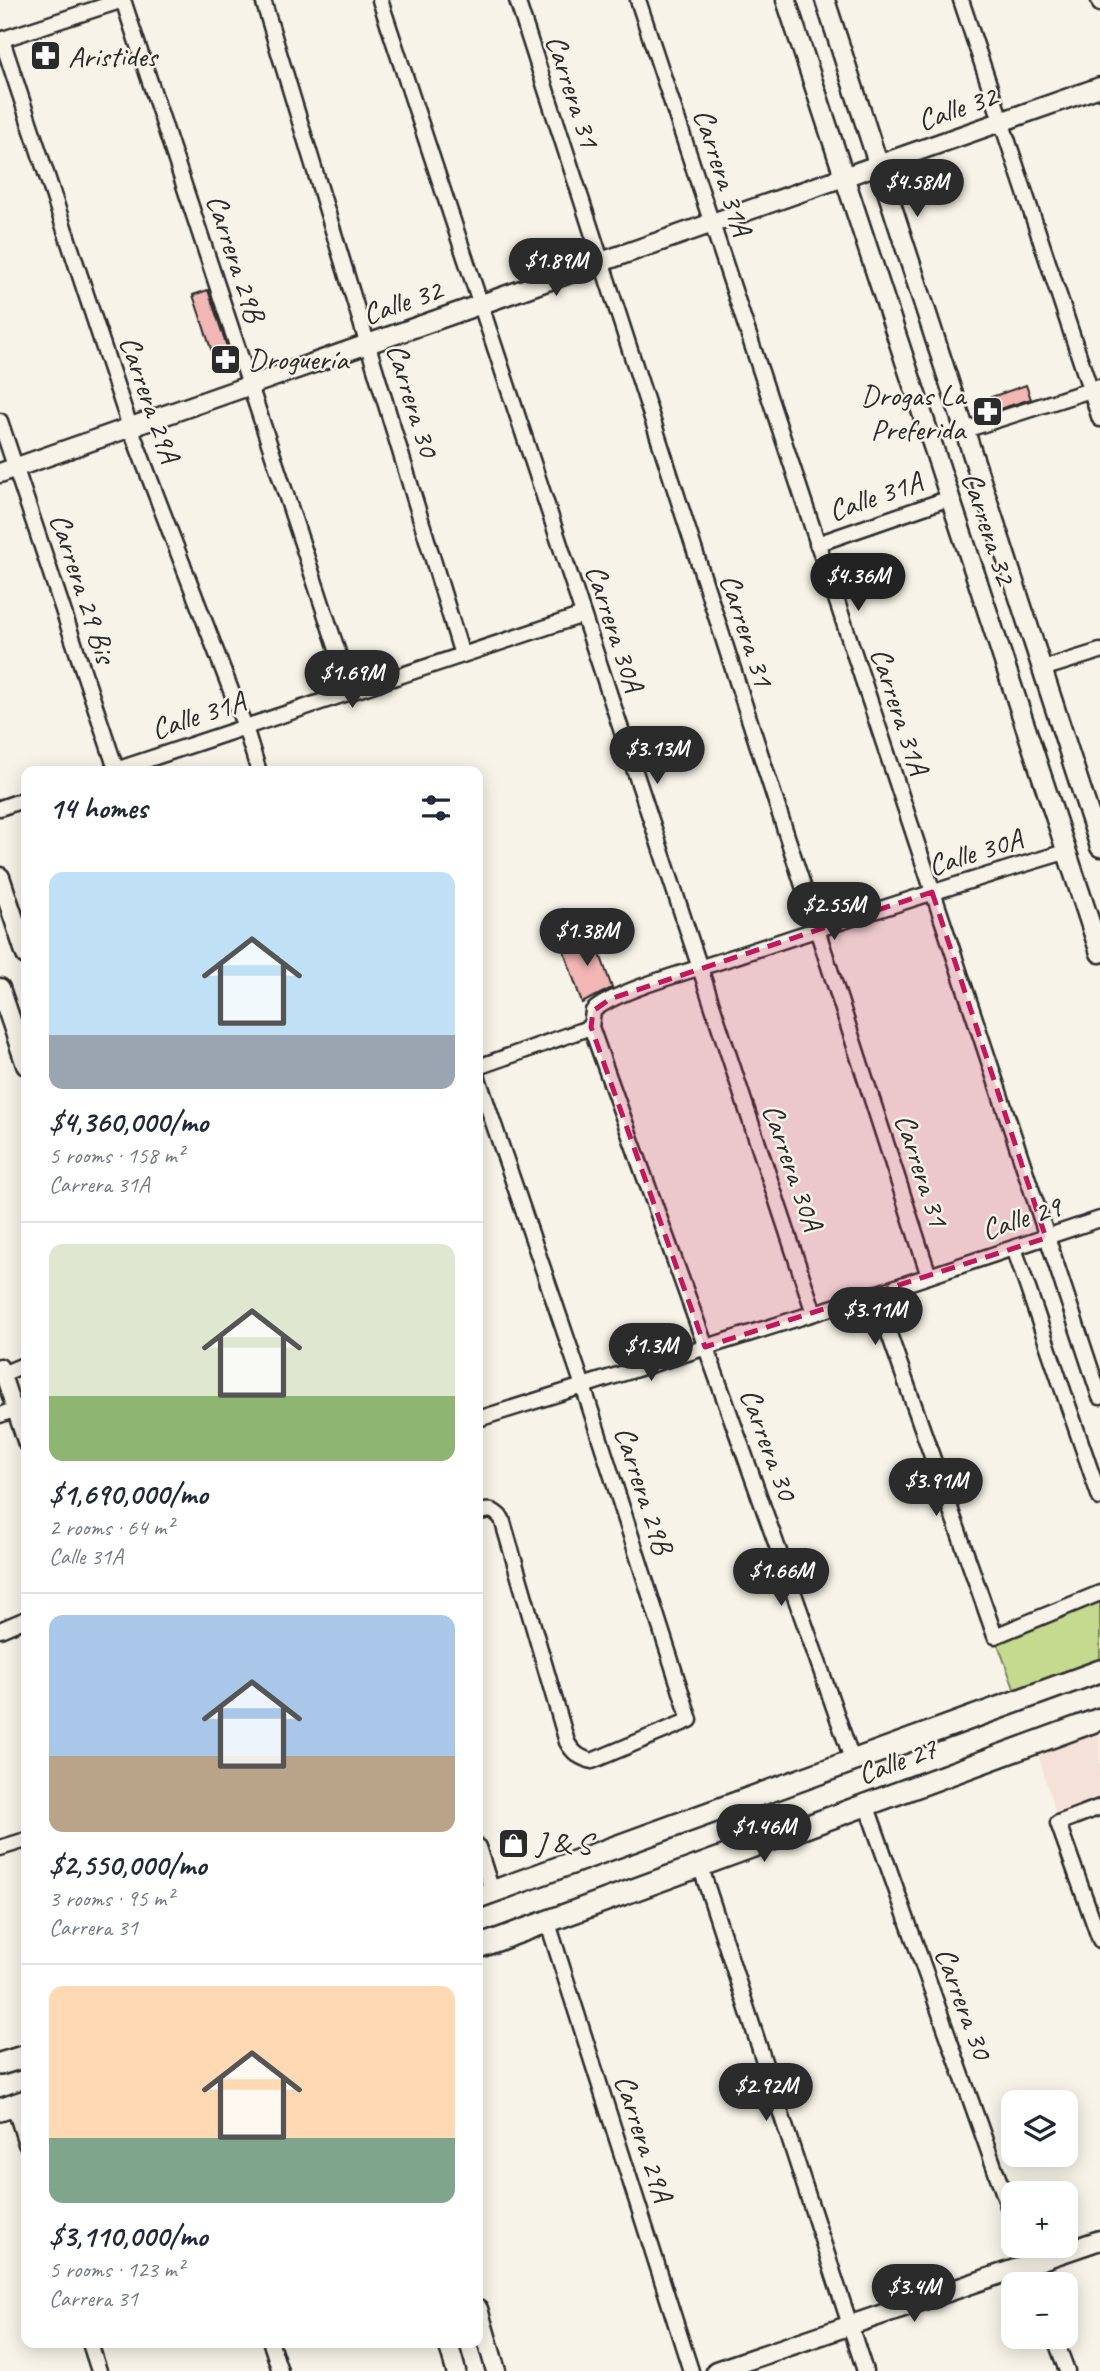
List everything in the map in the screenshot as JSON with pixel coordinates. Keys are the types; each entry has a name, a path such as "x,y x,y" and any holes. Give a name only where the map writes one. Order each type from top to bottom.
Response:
{"main road":[{"name":"Calle 27","path":"485,1894 1100,1671"},
{"name":"Calle 27","path":"483,1945 1100,1719"},
{"path":"0,2064 21,2058"}],"street":[{"path":"1,40 105,3 123,0"},
{"name":"Carrera 29B","path":"123,0 351,692"},
{"name":"Carrera 30","path":"262,0 462,655"},
{"name":"Carrera 30A","path":"380,0 814,1313"},
{"name":"Carrera 31","path":"517,0 929,1276"},
{"name":"Carrera 31A","path":"638,0 1100,1397"},
{"name":"Carrera 32","path":"786,0 1100,953"},
{"name":"Carrera 32","path":"825,0 1100,848"},
{"path":"961,0 1095,389 1100,419"},
{"name":"Carrera 29A","path":"1,40 130,427 245,727 257,766"},
{"name":"Calle 32","path":"8,470 1100,87"},
{"path":"965,430 1095,389"},
{"name":"Carrera 29 Bis","path":"0,421 8,470 112,766"},
{"name":"Calle 31A","path":"817,544 950,498"},
{"name":"Calle 31A","path":"129,766 583,615"},
{"path":"1042,670 1100,650"},
{"path":"0,808 21,801"},
{"name":"Calle 30A","path":"591,1027 593,1011 610,999 932,892 1065,852"},
{"path":"0,877 21,940"},
{"path":"0,988 21,1050"},
{"path":"483,1065 591,1027"},
{"name":"Carrera 30","path":"591,1027 853,1762"},
{"name":"Carrera 29B","path":"483,1093 583,1386 690,1720 592,1761 572,1751 567,1742 502,1519 497,1511 483,1511"},
{"name":"Calle 29","path":"483,1417 874,1294 1100,1219"},
{"path":"1014,1248 1100,1498"},
{"path":"874,1294 995,1636 1100,1593"},
{"path":"0,1415 20,1407 1,1372 21,1366"},
{"path":"0,1630 21,1621"},
{"name":"Carrera 30","path":"866,1804 1001,2186"},
{"path":"1100,1807 1058,1823 1100,1940"},
{"path":"0,1849 21,1842"},
{"path":"700,1865 865,2371"},
{"name":"Carrera 29A","path":"547,1920 691,2371"},
{"path":"13,2105 21,2129"},
{"path":"716,2371 1100,2240"},
{"path":"1027,2258 1032,2272"},
{"path":"483,2326 496,2371"},
{"path":"92,2348 99,2371"},
{"path":"273,2348 280,2371"},
{"path":"449,2348 456,2371"},
{"path":"1059,2349 1067,2371"}],"highlighted area":[{"path":"932,892 1046,1238 705,1347 591,1027 593,1011 610,999"}],"shaded area":[{"path":"1100,1719 1100,1807 1058,1823 1035,1743"}],"green space":[{"path":"1100,1593 1100,1671 1019,1702 995,1636"}],"building":[{"path":"208,290 232,362 217,367 193,295"},
{"path":"1026,385 1031,399 984,414 980,401"},
{"path":"593,934 612,988 582,1003 562,945"}],"place":[{"name":"Aristides","path":"45,56"},
{"name":"Droguería","path":"225,359"},
{"name":"Drogas La Preferida","path":"988,412"},
{"name":"J & S","path":"513,1843"}]}
